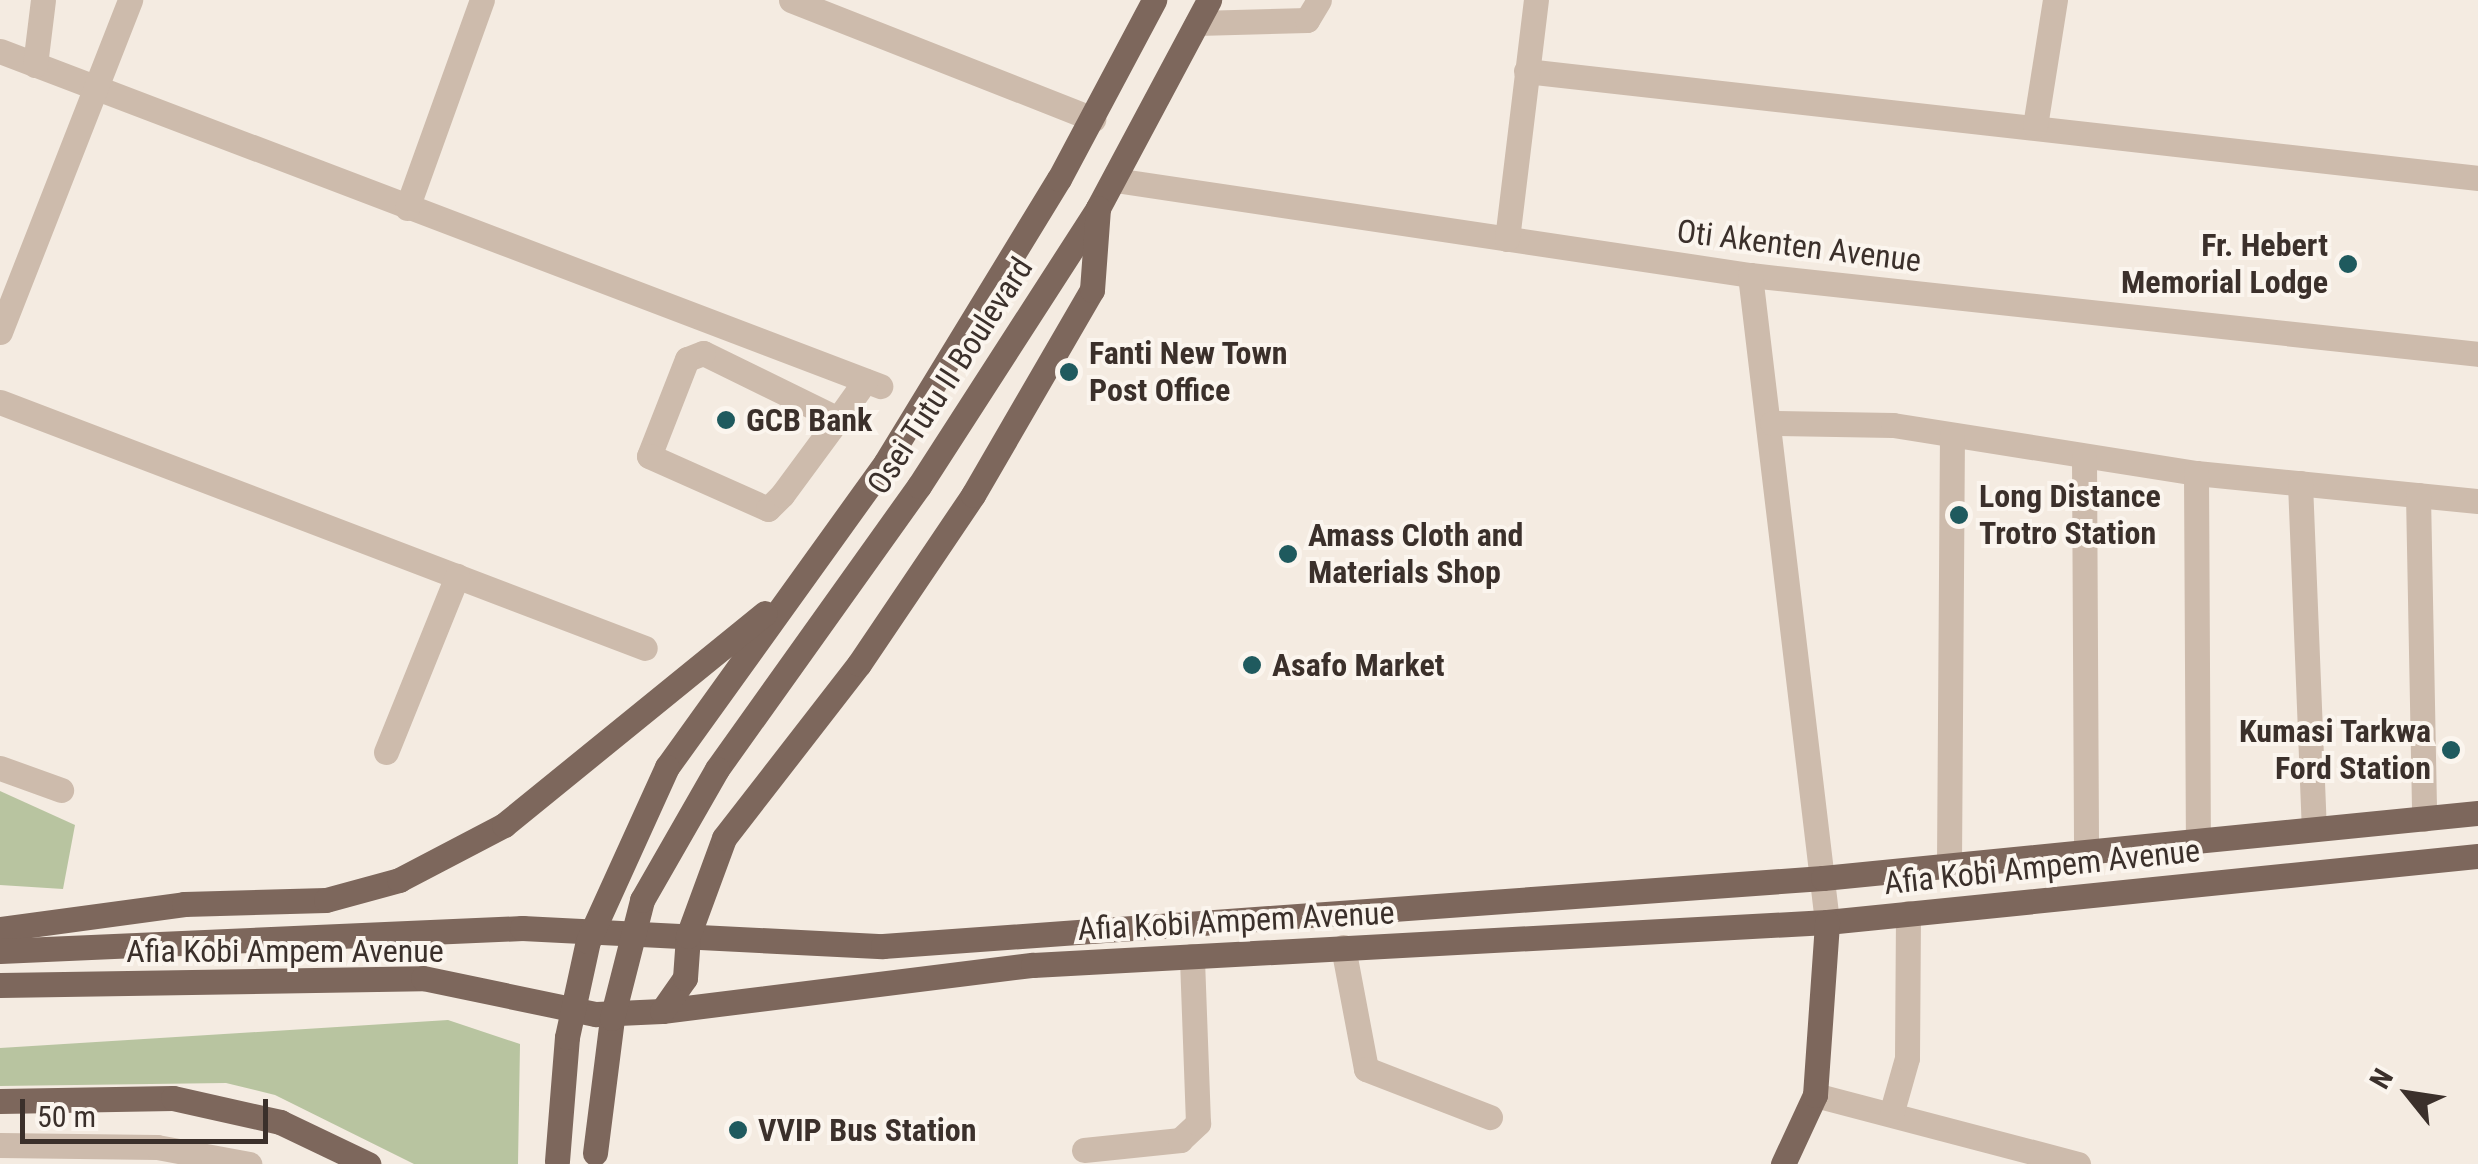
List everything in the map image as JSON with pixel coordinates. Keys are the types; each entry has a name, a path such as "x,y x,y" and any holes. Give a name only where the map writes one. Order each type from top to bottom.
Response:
{"main road":[{"name":"Osei Tutu II Boulevard","path":"557,1164 567,1037 588,942 666,767 886,462 1093,118 1154,0"},
{"name":"Osei Tutu II Boulevard","path":"595,1164 612,1018 642,900 717,769 919,486 1098,208 1209,0"},
{"path":"662,1011 685,978 688,936 724,838 859,664 973,495 1092,290 1098,208"},
{"path":"0,929 184,904 359,894 504,826 796,587"},
{"name":"Afia Kobi Ampem Avenue","path":"0,952 522,928 884,946 1824,878 2086,848 2478,812"},
{"name":"Afia Kobi Ampem Avenue","path":"0,985 423,978 596,1014 662,1011 1033,965 1827,922 2478,856"},
{"path":"1783,1164 1814,1095 1827,922"},
{"path":"0,1101 173,1098 280,1122 368,1164"}],"street":[{"path":"35,65 43,0"},
{"path":"0,332 91,84 130,0"},
{"path":"407,208 482,0"},
{"path":"791,0 1093,118"},
{"path":"1196,23 1308,20 1319,0"},
{"path":"1507,238 1536,0"},
{"path":"2035,126 2056,0"},
{"path":"0,52 872,383 838,418 768,509 650,456 687,359 703,353 838,418"},
{"path":"1526,71 2478,178"},
{"name":"Oti Akenten Avenue","path":"1115,180 1750,275 2478,354"},
{"path":"1750,275 1772,423 1827,922"},
{"path":"0,402 645,648"},
{"path":"1772,423 1952,435 2196,473 2478,501"},
{"path":"1949,862 1952,435"},
{"path":"2084,458 2086,848"},
{"path":"2196,473 2198,837"},
{"path":"2300,483 2314,828"},
{"path":"2418,495 2424,819"},
{"path":"386,752 457,576"},
{"path":"0,768 60,790"},
{"path":"1892,1111 1907,1058 1908,913"},
{"path":"1343,946 1366,1069 1490,1117"},
{"path":"1084,1150 1180,1140 1198,1123 1192,956"},
{"path":"1814,1095 1892,1111 2078,1164"},
{"path":"0,1145 157,1146 249,1164"}],"green space":[{"path":"0,791 75,825 63,889 0,885"},
{"path":"448,1020 520,1044 518,1164 414,1164 275,1095 226,1083 0,1086 0,1048"}],"place":[{"name":"Fr. Hebert Memorial Lodge","path":"2348,264"},
{"name":"Fanti New Town Post Office","path":"1069,372"},
{"name":"GCB Bank","path":"726,420"},
{"name":"Long Distance Trotro Station","path":"1959,515"},
{"name":"Amass Cloth and Materials Shop","path":"1288,554"},
{"name":"Asafo Market","path":"1252,665"},
{"name":"Kumasi Tarkwa Ford Station","path":"2451,750"},
{"name":"VVIP Bus Station","path":"738,1130"}]}
